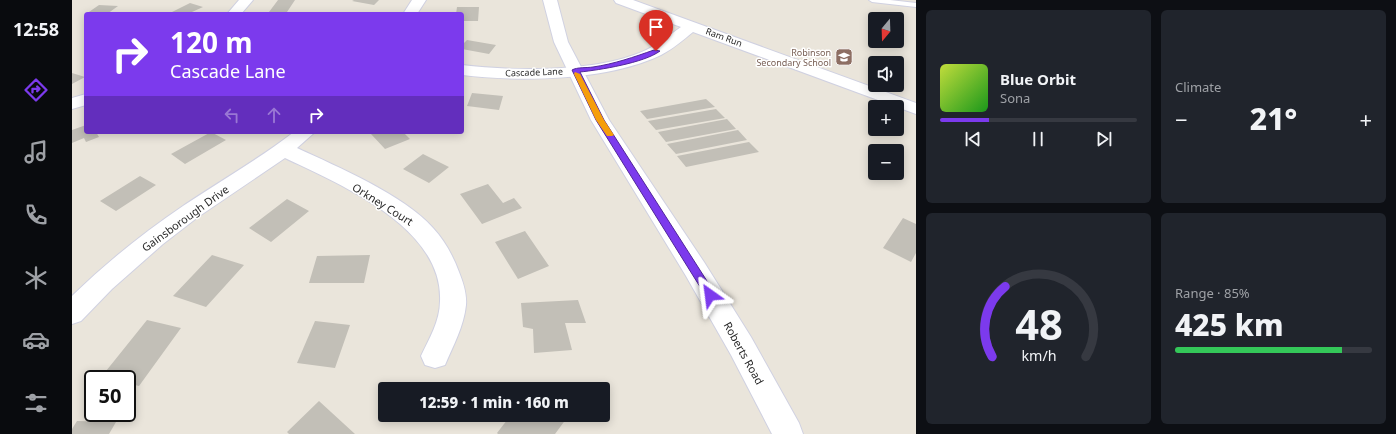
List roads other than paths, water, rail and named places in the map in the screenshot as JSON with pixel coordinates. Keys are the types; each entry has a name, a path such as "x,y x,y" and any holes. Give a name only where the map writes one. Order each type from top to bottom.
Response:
{"street":[{"path":"236,12 246,0"},
{"path":"411,12 419,0"},
{"name":"Roberts Road","path":"550,0 561,42 600,120 695,269 741,346 788,434"},
{"name":"Ram Run","path":"621,0 916,108"},
{"name":"Cascade Lane","path":"464,70 512,74 594,69 631,60 656,51 692,26"},
{"path":"72,104 84,100"},
{"name":"Gainsborough Drive","path":"72,313 112,274 167,228 285,150 304,134"},
{"name":"Orkney Court","path":"285,150 312,162 406,216 419,226 438,249 445,265 453,295 453,304 451,318 435,356"}],"lane":[{"path":"872,0 916,6"}],"place":[{"name":"Robinson Secondary School","path":"844,57"}]}
